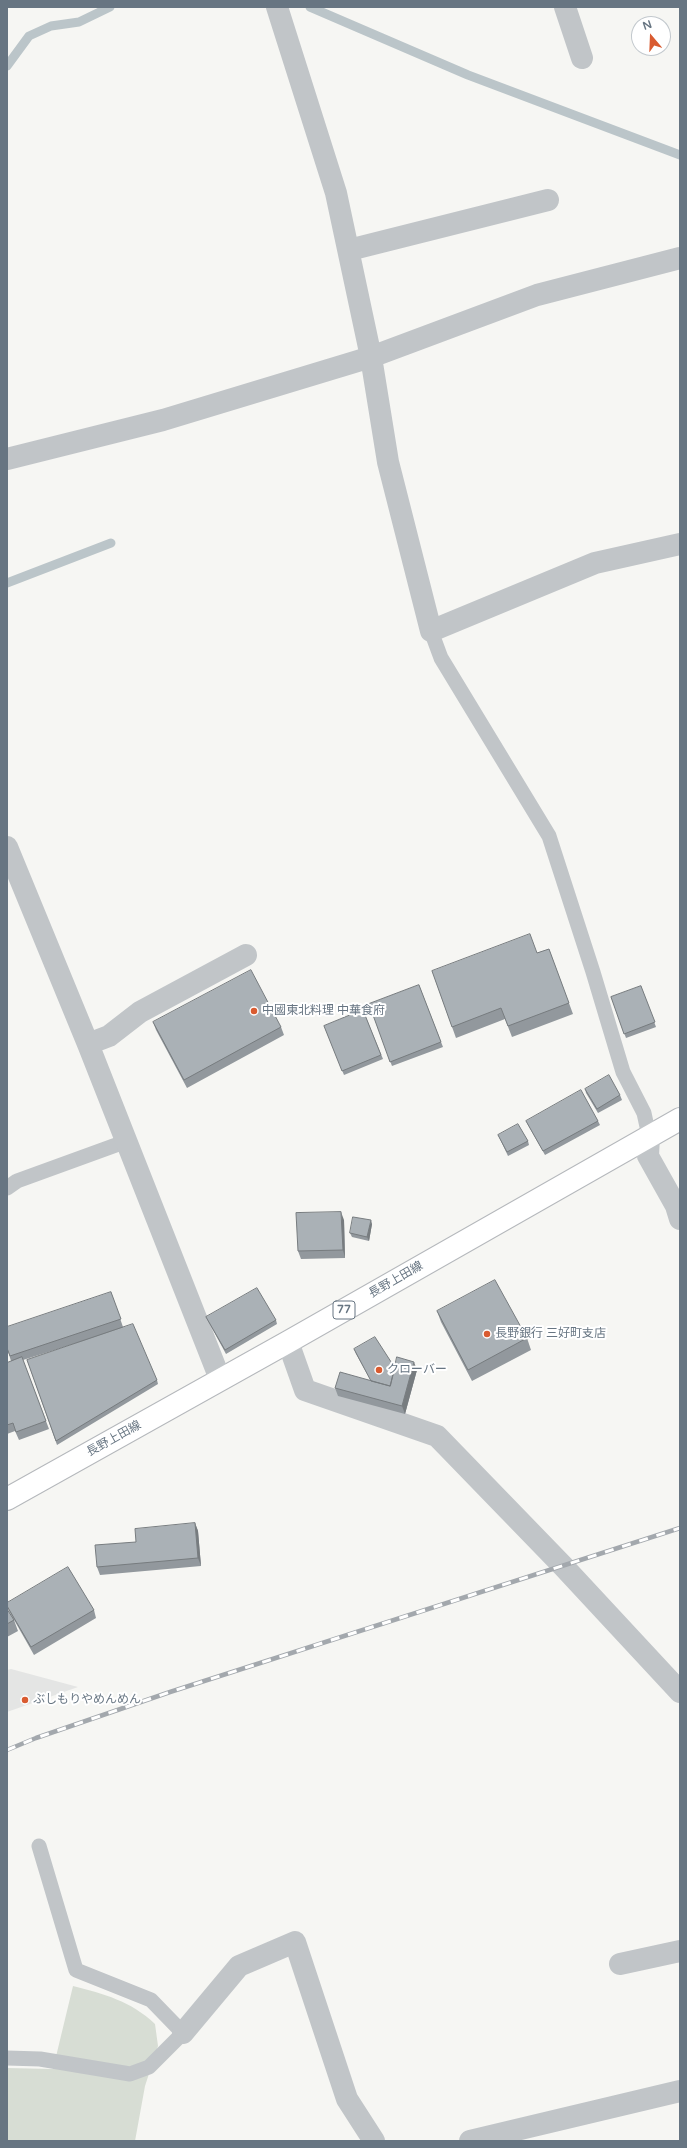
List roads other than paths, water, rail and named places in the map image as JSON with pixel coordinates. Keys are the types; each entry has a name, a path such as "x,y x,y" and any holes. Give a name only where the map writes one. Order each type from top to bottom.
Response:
{"main road":[{"name":"長野上田線","path":"7,1499 288,1342 680,1119"}],"street":[{"path":"277,7 336,193 371,357 388,462 431,631 595,562 680,544"},
{"path":"565,7 582,58"},
{"path":"349,250 548,200"},
{"path":"7,459 163,420 371,357 537,295 680,258"},
{"path":"7,847 127,1141 220,1379"},
{"path":"88,1044 109,1036 140,1012 246,955"},
{"path":"648,1136 648,1156 676,1206 680,1219"},
{"path":"288,1342 305,1390 437,1436 563,1566 680,1692"},
{"path":"183,2033 239,1966 295,1942 347,2099 374,2141"},
{"path":"620,1964 680,1951"},
{"path":"470,2141 680,2091"}],"lane":[{"path":"431,631 441,658 549,836 593,972 623,1072 644,1113 648,1136"},
{"path":"7,1188 16,1181 127,1141"},
{"path":"7,2058 40,2058 130,2074 149,2067 183,2033 151,2000 76,1970 39,1846"}],"waterway":[{"path":"7,66 29,36 51,26 79,22 110,7"},
{"path":"310,7 468,75 680,155"},
{"path":"7,583 111,543"}],"railway":[{"path":"7,1750 36,1738 170,1692 680,1528"}],"place":[{"name":"中國東北料理 中華食府","path":"254,1011"},
{"name":"長野銀行 三好町支店","path":"487,1334"},
{"name":"クローバー","path":"379,1370"},
{"name":"ぶしもりやめんめん","path":"25,1700"}]}
